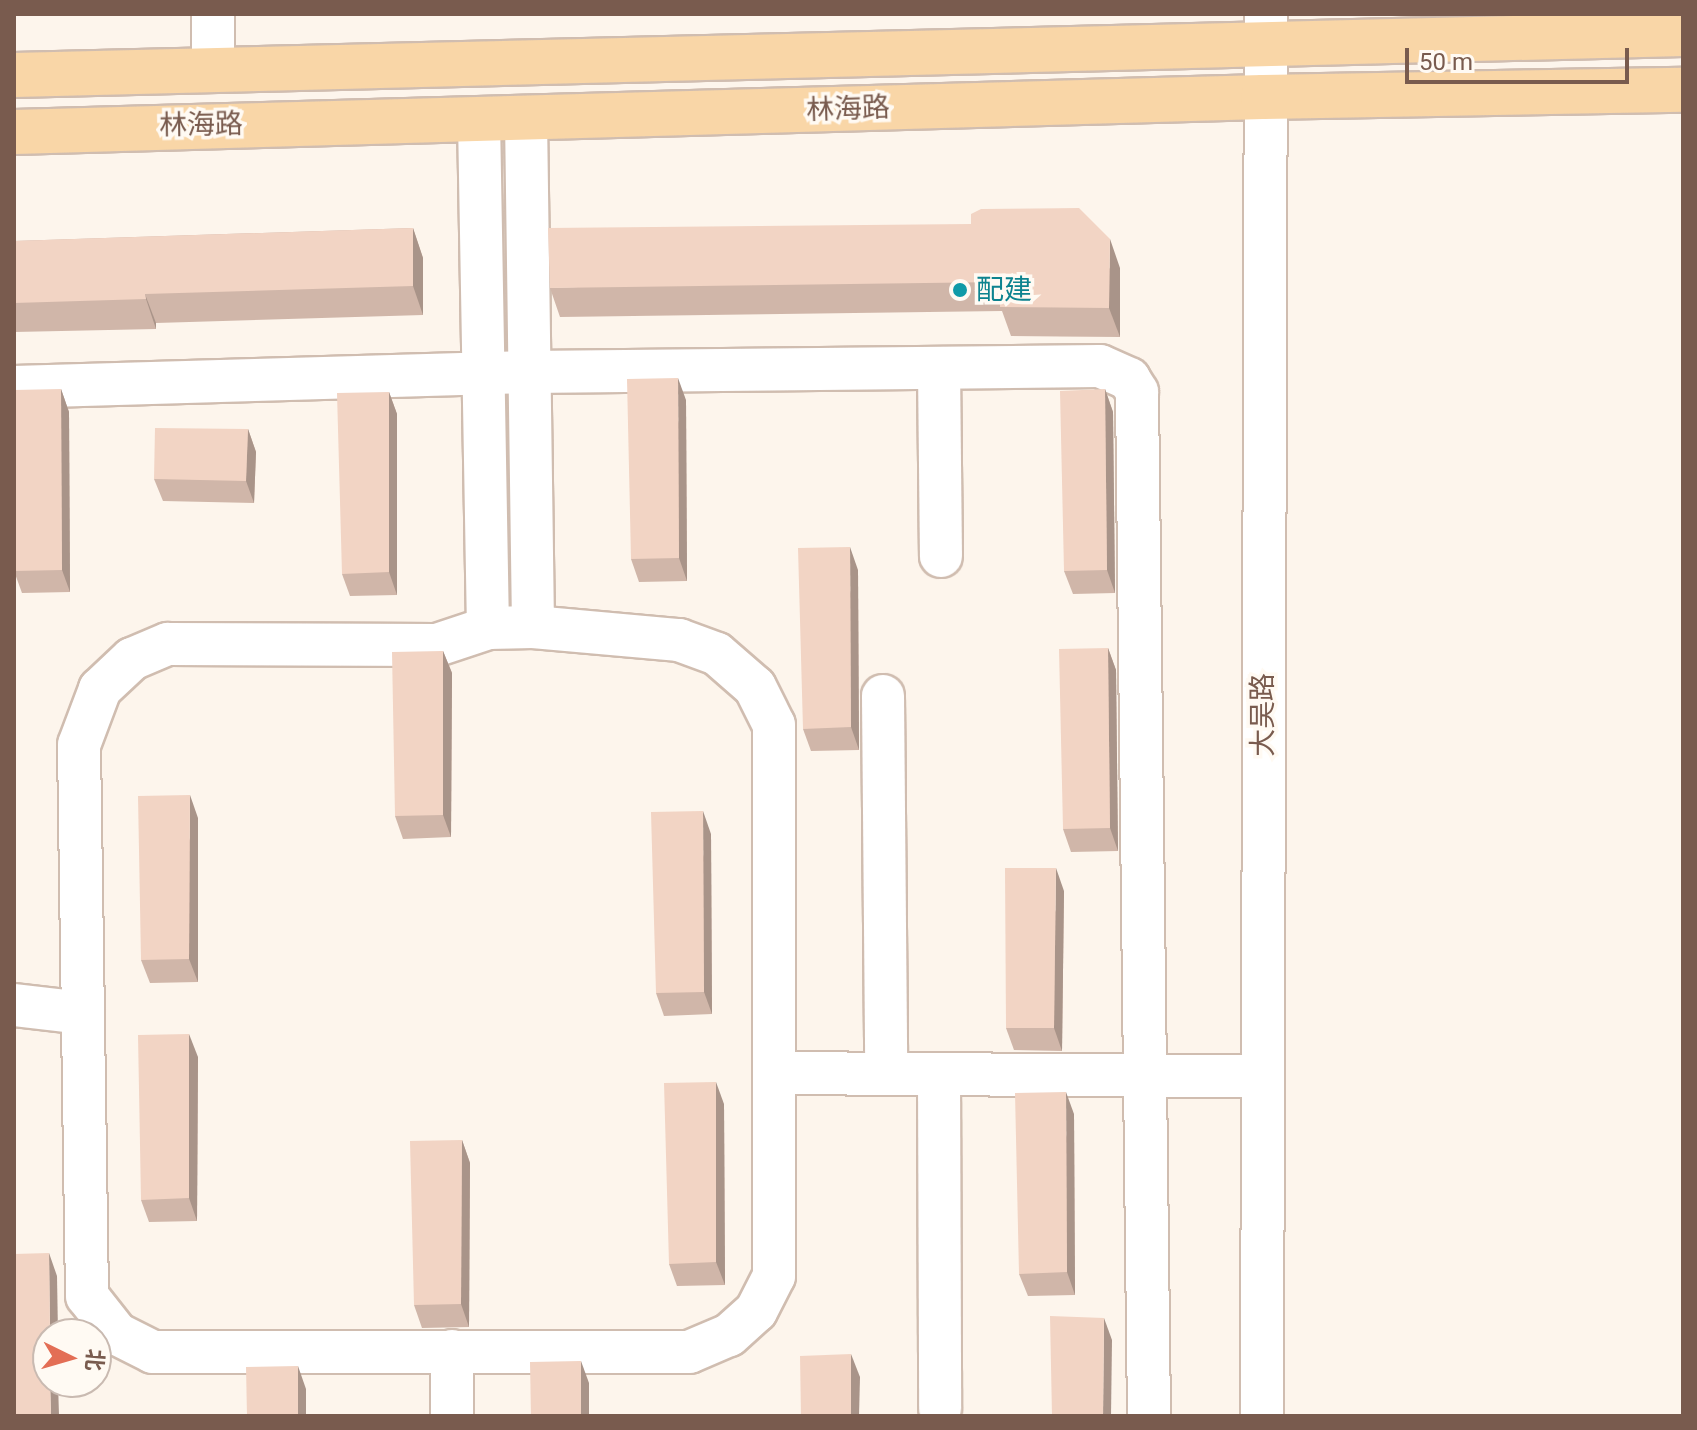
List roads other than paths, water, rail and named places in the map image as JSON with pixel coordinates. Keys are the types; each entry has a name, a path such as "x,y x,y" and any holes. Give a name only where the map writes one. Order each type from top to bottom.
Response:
{"main road":[{"name":"林海路","path":"14,75 1266,27 1683,34"},
{"name":"林海路","path":"14,132 1263,97 1683,90"}],"street":[{"path":"213,14 213,68"},
{"name":"大吴路","path":"1262,1416 1263,97 1266,27"},
{"path":"526,118 533,627"},
{"path":"479,119 488,628"},
{"path":"14,387 528,372 1100,366 1129,379 1137,392 1149,1416"},
{"path":"939,368 941,556"},
{"path":"533,627 679,640 717,654 755,687 774,725 774,1276 756,1311 729,1335 689,1352 153,1352 117,1334 87,1296 79,745 100,689 132,659 168,644 437,645 488,628 533,627"},
{"path":"883,696 886,1073"},
{"path":"14,1005 83,1013"},
{"path":"774,1073 1263,1076"},
{"path":"939,1074 940,1408"},
{"path":"452,1351 452,1416"}],"place":[{"name":"配建","path":"960,290"}]}
